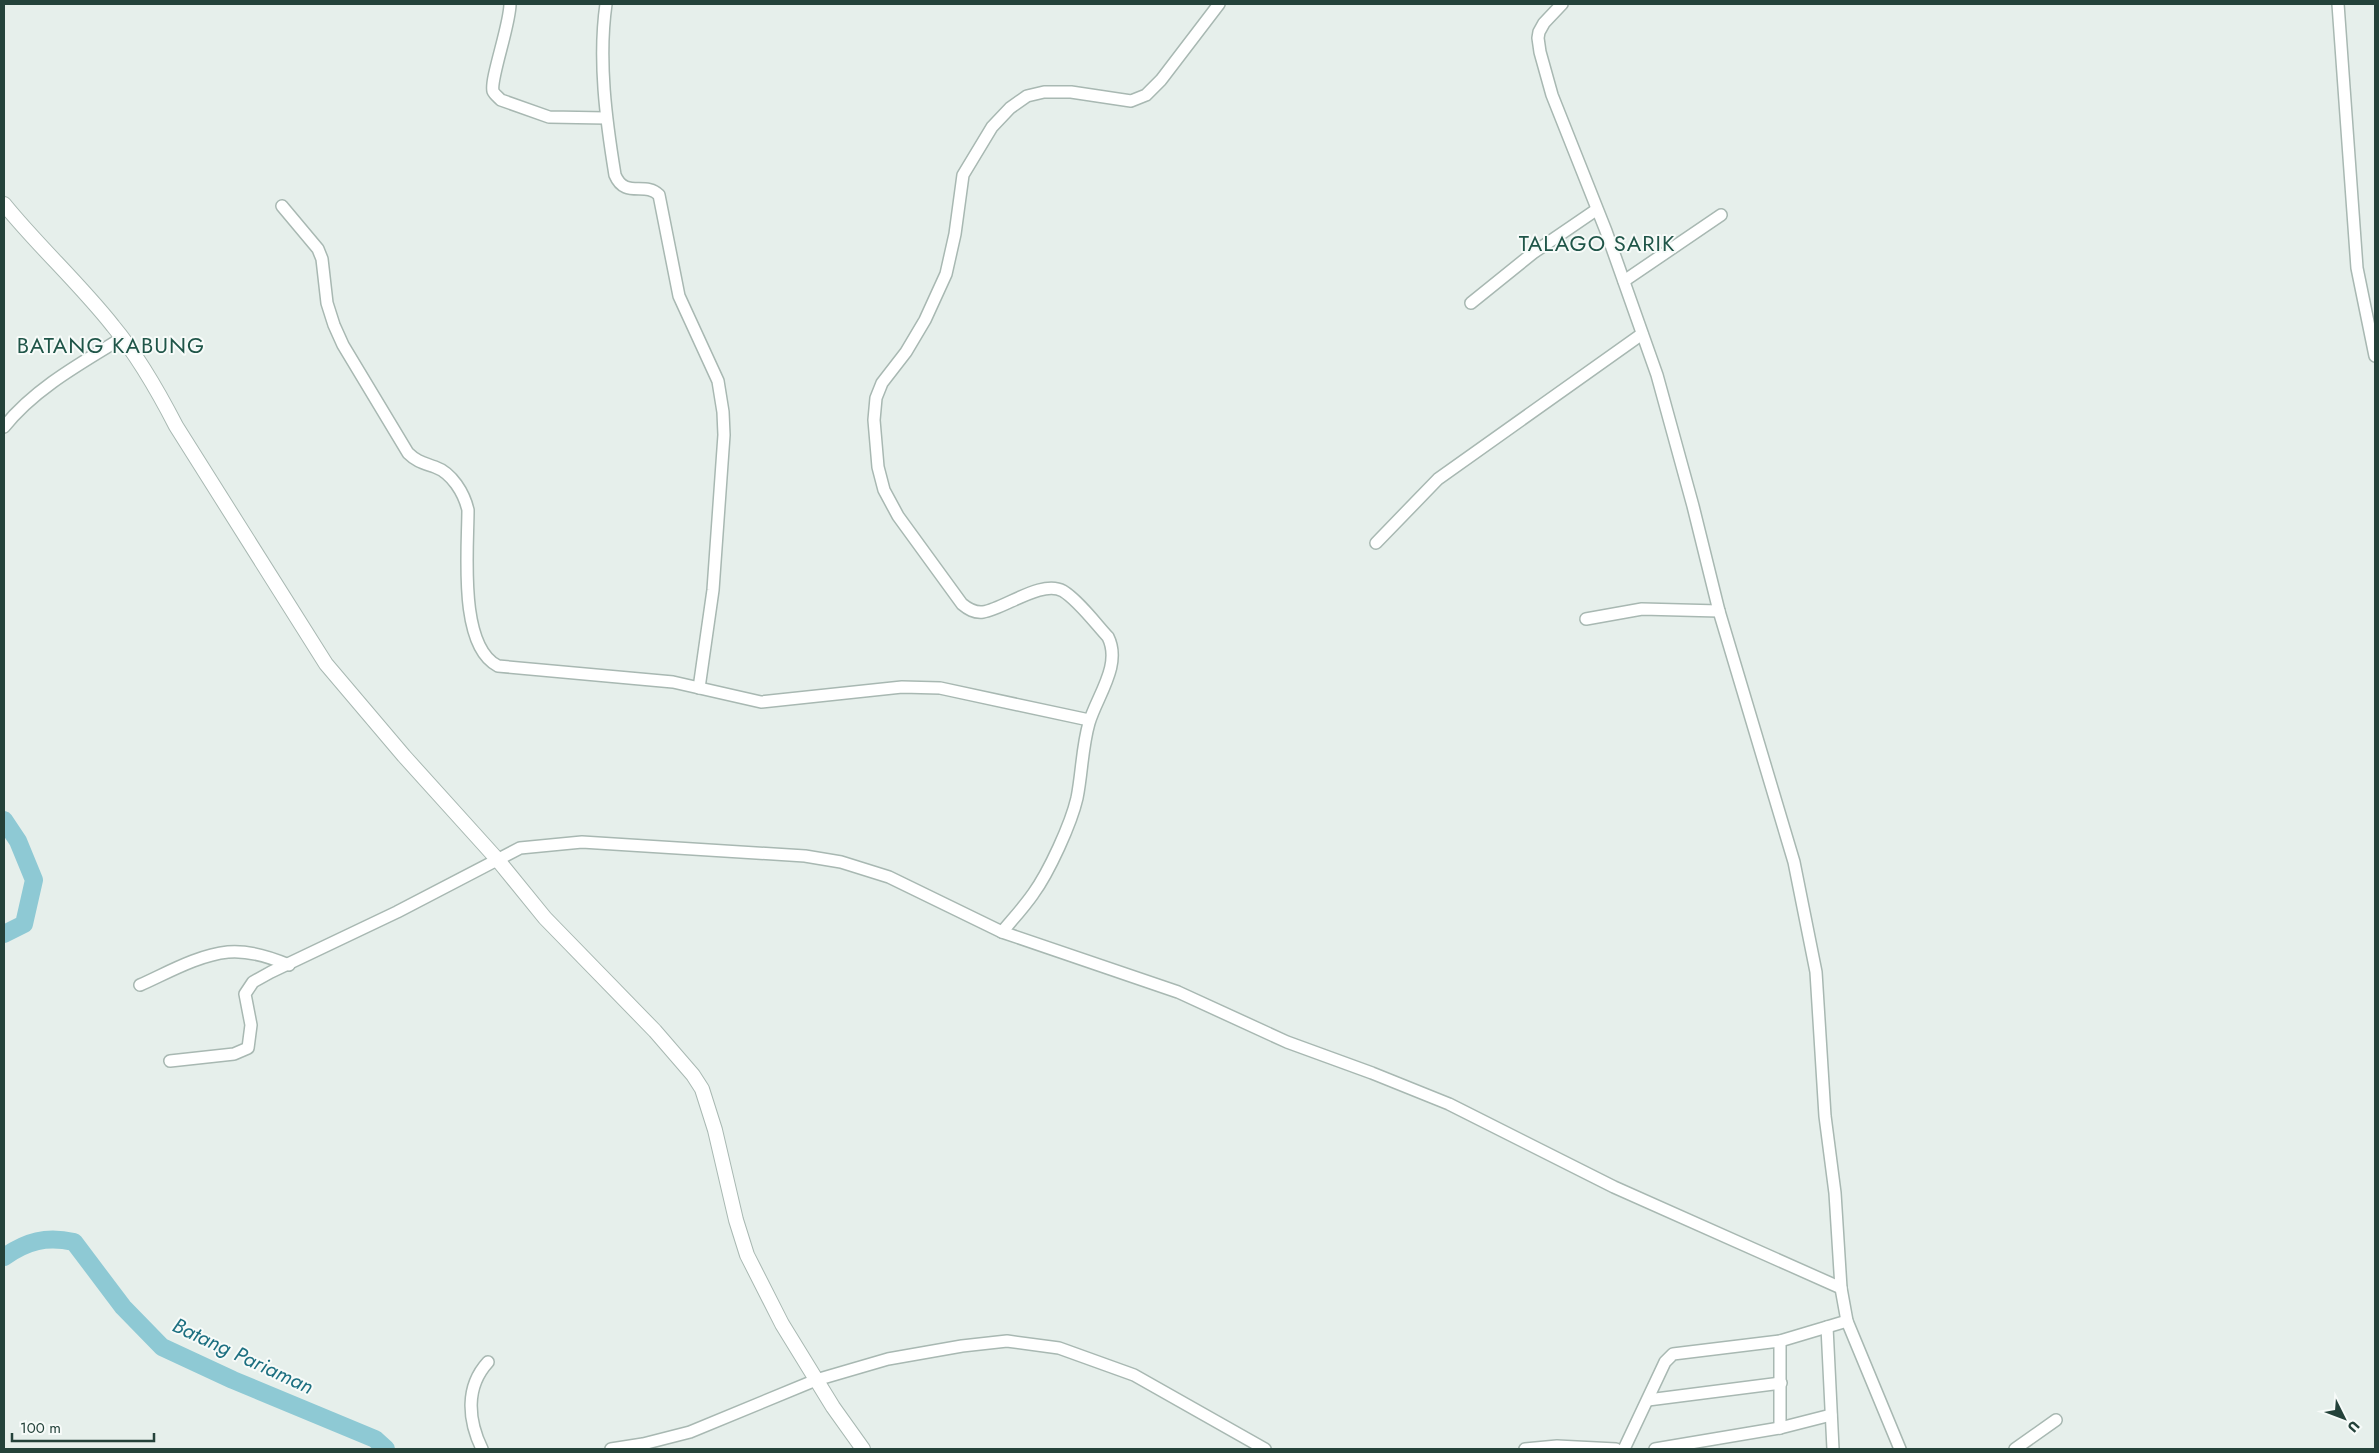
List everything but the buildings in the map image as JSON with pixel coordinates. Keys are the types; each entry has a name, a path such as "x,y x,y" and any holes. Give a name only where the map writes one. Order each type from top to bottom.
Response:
{"street":[{"path":"510,4 509,26 493,84 496,96 501,100 549,117 606,118"},
{"path":"606,4 604,38 606,118 618,181 625,188 650,189 659,195 679,296 713,368 721,393 724,435 713,590 699,688"},
{"path":"1002,932 1040,883 1073,812 1080,780 1084,739 1114,661 1112,646 1108,638 1062,590 1051,588 983,612 972,611 962,604 898,516 884,490 878,467 874,420 876,398 882,383 906,352 938,293 946,274 956,234 963,175 992,128 1010,108 1028,96 1044,92 1071,92 1131,101 1146,95 1161,80 1219,4"},
{"path":"1562,4 1539,32 1540,52 1552,94 1624,281 1657,375 1694,506 1719,611 1789,845 1816,972 1825,1116 1835,1193 1841,1288 1846,1321 1896,1448"},
{"path":"2338,4 2357,268 2375,356"},
{"path":"4,204 23,228 88,297 122,338 156,387 176,426 326,664 545,918 655,1031 697,1082 715,1130 736,1220 747,1255 764,1292 816,1380 863,1449"},
{"path":"282,206 318,249 322,259 327,303 334,325 343,345 408,453 419,463 437,468 449,476 466,500 468,510 470,612 481,649 498,666 617,675 771,702 902,687 931,687 1090,720"},
{"path":"1471,303 1533,253 1596,210"},
{"path":"1624,281 1721,215"},
{"path":"1376,543 1438,479 1642,334"},
{"path":"4,427 13,416 67,372 122,338"},
{"path":"1586,619 1642,609 1719,611"},
{"path":"170,1061 234,1054 248,1048 251,1024 245,994 247,988 259,979 289,965 298,958 397,912 520,848 582,842 806,856 841,862 889,877 1002,932 1178,992 1287,1042 1449,1104 1614,1187 1841,1288"},
{"path":"140,985 211,956 228,952 269,957 289,965"},
{"path":"1624,1449 1665,1362 1673,1354 1780,1342 1846,1321"},
{"path":"1827,1327 1833,1449"},
{"path":"611,1449 643,1444 690,1432 816,1380 888,1359 962,1346 1007,1341 1059,1348 1134,1375 1259,1448"},
{"path":"1780,1342 1780,1428"},
{"path":"482,1449 475,1436 470,1397 477,1374 488,1362"},
{"path":"1648,1400 1781,1383"},
{"path":"1654,1449 1780,1428 1831,1415"},
{"path":"2015,1449 2056,1420"},
{"path":"1525,1449 1616,1449"}],"waterway":[{"name":"Batang Pariaman","path":"4,820 18,841 34,880 24,924 4,934"},
{"name":"Batang Pariaman","path":"4,1257 21,1247 37,1241 64,1240 74,1242 123,1307 162,1347 233,1380 375,1439 386,1449"}],"district":[{"name":"TALAGO SARIK","path":"1597,243"},
{"name":"BATANG KABUNG","path":"111,345"}]}
